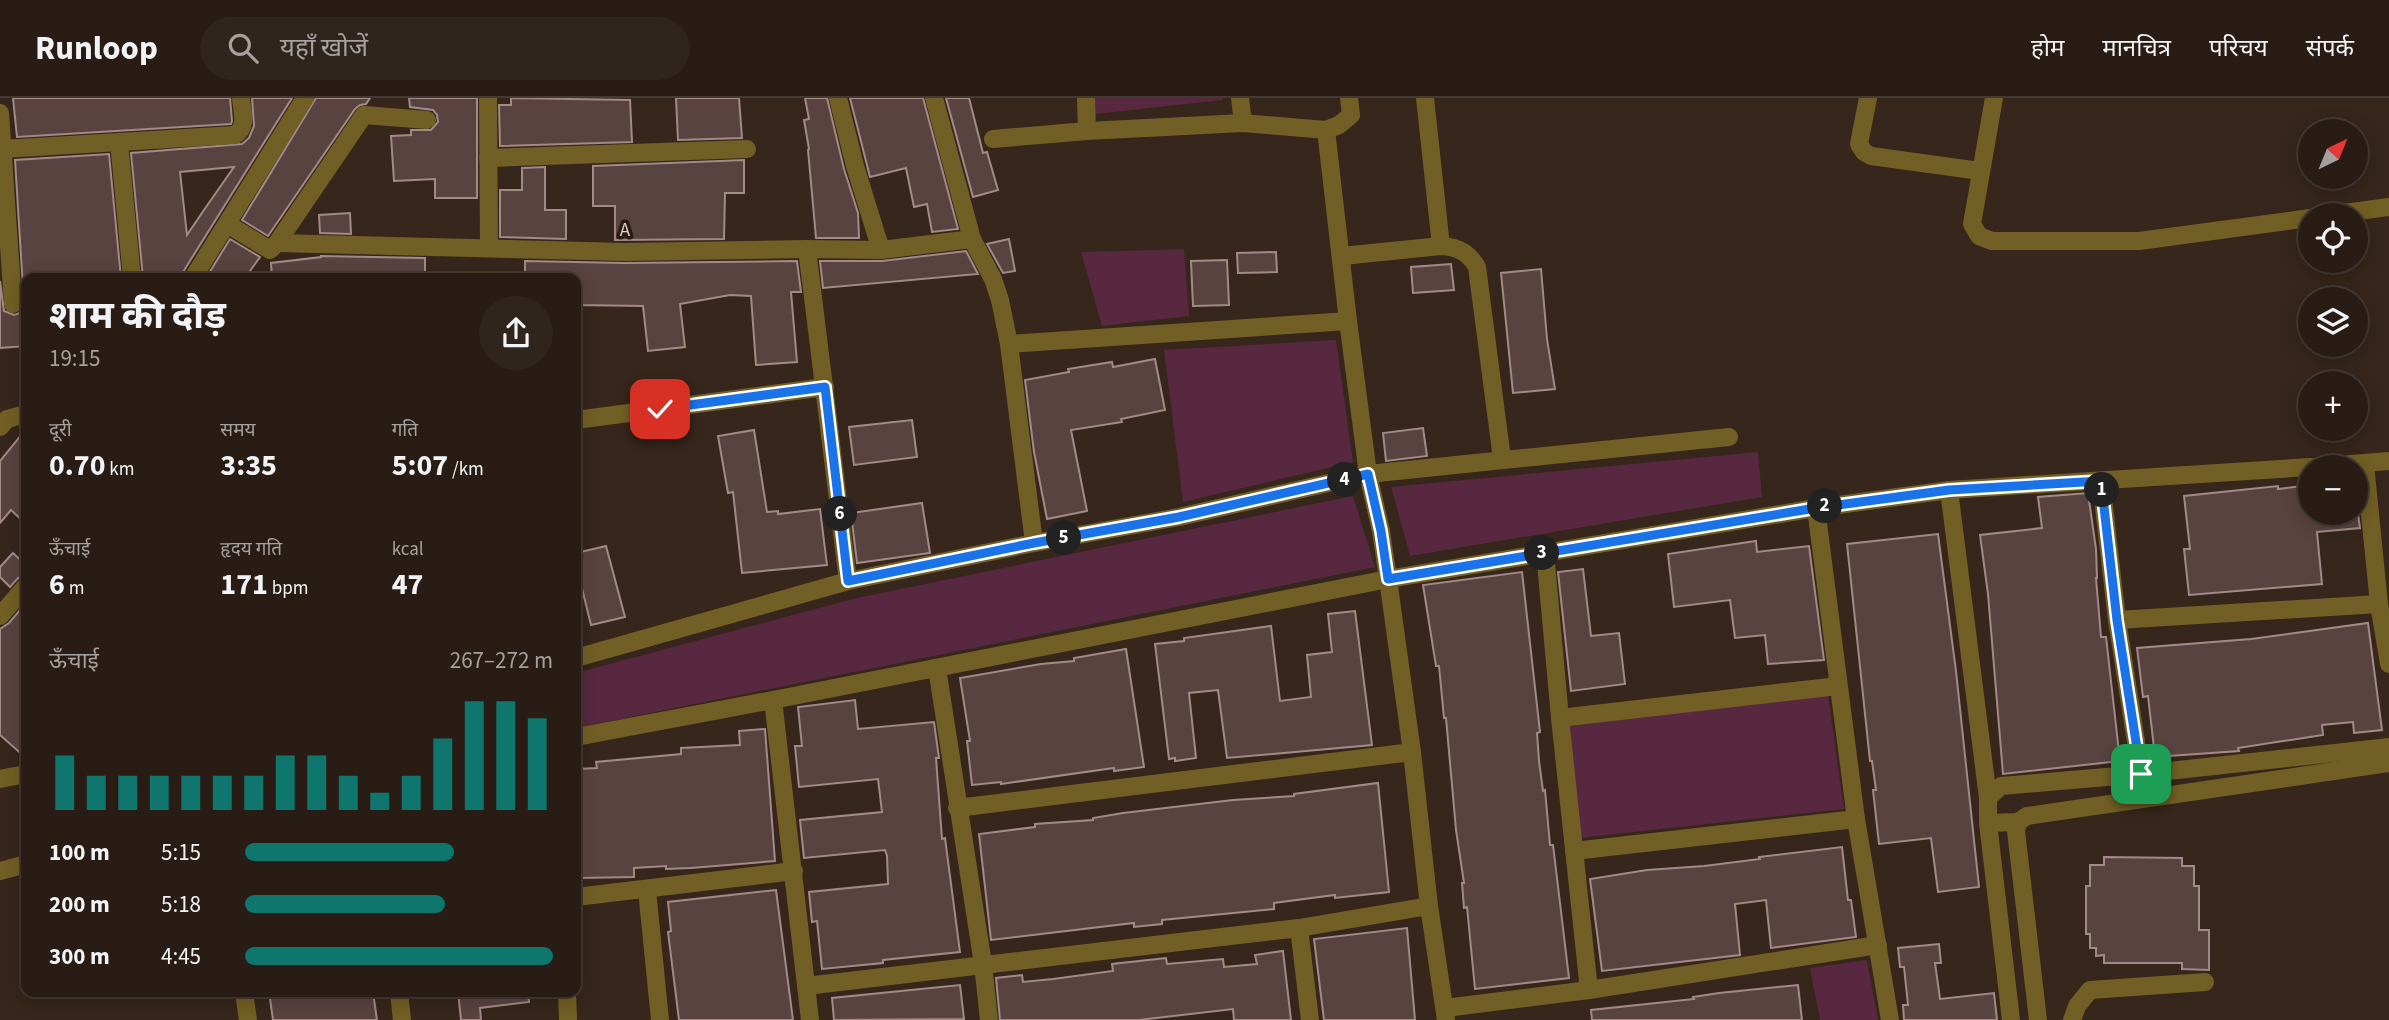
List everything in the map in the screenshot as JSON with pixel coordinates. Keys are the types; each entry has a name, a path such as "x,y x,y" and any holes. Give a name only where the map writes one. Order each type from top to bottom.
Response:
{"street":[{"path":"4,149 235,135 244,125 241,98"},
{"path":"196,273 305,98"},
{"path":"277,243 375,98"},
{"path":"488,98 489,247"},
{"path":"838,98 855,166 881,250"},
{"path":"934,98 972,240 993,279 1000,300 1009,344 1034,543"},
{"path":"1086,98 1087,131"},
{"path":"1240,98 1243,123"},
{"path":"993,139 1243,123 1326,130 1339,125 1350,115 1349,98"},
{"path":"1425,98 1441,246"},
{"path":"1868,98 1859,144 1864,152 1871,156 1980,171"},
{"path":"1994,98 1972,224 1979,236 1992,241 2139,242 2298,220"},
{"path":"0,113 13,304"},
{"path":"364,115 427,120"},
{"path":"1326,130 1368,474 1381,531 1388,579 1445,1014 1878,945"},
{"path":"119,142 132,273"},
{"path":"488,158 747,149"},
{"path":"2368,210 2389,207"},
{"name":"A","path":"227,224 266,250 270,250 277,243 625,251 881,250 972,240"},
{"path":"1342,256 1441,246 1455,247 1470,256 1477,267 1502,459"},
{"path":"807,249 848,581"},
{"path":"1009,344 1348,321"},
{"path":"581,419 825,387"},
{"path":"3,423 21,416"},
{"path":"3,423 21,430"},
{"path":"581,657 848,581 1179,517 1368,474 1729,437"},
{"path":"2368,464 2389,461"},
{"path":"581,736 1388,579 1816,508 1949,490 2298,468"},
{"path":"2101,481 2117,620 2141,774"},
{"path":"1949,490 1988,797 1988,823 2011,1020"},
{"path":"2368,494 2379,604 2389,664"},
{"path":"1816,508 1856,819 1889,1020"},
{"path":"1545,552 1589,990"},
{"path":"0,616 21,592"},
{"path":"2117,620 2379,604"},
{"path":"937,668 984,964 989,1020"},
{"path":"1560,719 1838,687"},
{"path":"774,700 810,1020"},
{"path":"1988,797 2001,786 2389,747"},
{"path":"957,807 1412,752"},
{"path":"1988,823 2018,822 2027,816 2389,763"},
{"path":"1574,851 1856,819"},
{"path":"2018,822 2016,831 2038,1020"},
{"path":"0,871 21,865"},
{"path":"581,897 794,871"},
{"path":"647,890 660,1020"},
{"path":"806,986 1299,928 1429,906"},
{"path":"1299,928 1311,1020"},
{"path":"2072,1020 2077,1006 2090,990 2205,982"},
{"path":"245,997 248,1020"},
{"path":"400,997 402,1020"},
{"path":"567,997 568,1020"}],"shaded area":[{"path":"1093,98 1223,98 1223,100 1095,114"},
{"path":"1184,249 1189,316 1102,326 1081,252"},
{"path":"1336,340 1353,462 1183,502 1164,350"},
{"path":"1758,452 1762,497 1410,556 1391,487"},
{"path":"1353,496 1375,567 581,727 581,672 857,598"},
{"path":"1828,695 1844,809 1579,838 1570,726"},
{"path":"1867,960 1878,1020 1820,1020 1810,968"}],"building":[{"path":"13,98 230,98 232,121 231,124 17,137"},
{"path":"252,98 292,98 183,273 143,273 131,153 242,144 249,138 254,126","holes":["234,167 187,235 180,172"]},
{"path":"316,98 370,98 366,104 355,109 268,236 242,220"},
{"path":"409,98 477,98 477,198 435,198 435,179 394,181 391,136 411,135 411,130 431,130 438,122 433,110 410,107"},
{"path":"511,98 630,100 632,142 500,146 499,105 511,105"},
{"path":"676,98 739,98 742,138 678,140"},
{"path":"805,98 827,98 858,213 859,238 816,238 804,120 809,119"},
{"path":"850,98 923,98 958,229 932,232 927,204 914,207 906,168 870,177"},
{"path":"946,98 969,98 983,153 987,152 998,190 973,197"},
{"path":"109,154 121,273 22,273 15,160"},
{"path":"744,160 744,193 725,193 724,239 615,240 615,206 593,206 593,166"},
{"path":"545,167 545,210 566,210 566,239 500,237 500,190 522,190 522,168"},
{"path":"350,213 351,234 320,233 319,215"},
{"path":"230,239 260,257 249,273 209,273"},
{"path":"1009,239 1015,271 1003,273 987,244"},
{"path":"966,251 978,274 823,288 820,261 882,261"},
{"path":"1276,252 1277,272 1238,273 1237,253"},
{"path":"321,257 425,258 425,273 272,273 271,263"},
{"path":"1227,260 1229,305 1193,306 1191,261"},
{"path":"525,261 797,261 801,292 791,292 797,362 756,365 751,296 730,295 680,304 685,347 648,351 643,306 581,305 581,273 525,273"},
{"path":"1451,264 1454,290 1413,293 1411,267"},
{"path":"1541,269 1547,339 1555,389 1513,393 1501,273"},
{"path":"0,281 4,311 14,315 21,311 21,346 0,348"},
{"path":"1155,359 1165,410 1121,419 1122,422 1071,430 1087,511 1047,519 1034,452 1025,380 1069,372 1068,369 1112,362 1113,367"},
{"path":"912,420 917,457 854,465 849,427"},
{"path":"1423,428 1427,456 1386,461 1383,433"},
{"path":"754,430 767,512 778,511 778,514 820,509 827,565 742,573 733,492 728,493 718,436"},
{"path":"21,435 21,519 11,510 0,523 0,461"},
{"path":"2278,486 2278,489 2298,486 2298,525 2360,525 2360,528 2317,532 2322,584 2189,595 2184,549 2190,549 2184,496"},
{"path":"2088,493 2096,549 2101,637 2106,637 2120,761 2003,774 1988,594 1980,535 2042,528 2038,497"},
{"path":"922,503 930,553 857,563 851,513"},
{"path":"1938,534 1979,887 1938,892 1931,838 1879,844 1873,790 1876,790 1870,761 1847,544"},
{"path":"1756,541 1757,552 1809,546 1824,660 1768,664 1765,635 1735,638 1730,600 1674,607 1668,554"},
{"path":"606,546 625,617 591,625 581,584 581,552"},
{"path":"13,553 21,560 21,577 10,587 0,577 0,567"},
{"path":"1583,569 1591,636 1619,633 1625,684 1571,691 1558,572"},
{"path":"1522,572 1540,732 1537,733 1539,761 1543,791 1545,790 1550,845 1553,845 1569,978 1475,989 1467,907 1464,908 1464,883 1456,830 1446,718 1423,585"},
{"path":"21,609 21,754 0,735 0,629"},
{"path":"1355,611 1372,745 1227,758 1218,690 1189,693 1196,758 1175,761 1175,758 1169,759 1155,644 1271,626 1280,701 1311,697 1307,655 1332,652 1328,614"},
{"path":"2368,623 2382,730 2354,733 2353,722 2322,725 2323,735 2238,748 2239,751 2155,757 2148,696 2143,697 2137,648 2251,639"},
{"path":"1126,649 1144,767 1114,771 1114,768 1001,784 972,785 967,741 970,741 960,678 1074,661 1074,658"},
{"path":"855,700 858,729 934,722 939,758 936,758 942,839 945,838 960,952 822,969 817,921 812,922 809,892 888,884 887,856 885,850 804,858 800,820 882,812 878,779 799,787 795,746 802,746 798,707"},
{"path":"765,729 775,861 691,868 634,868 634,877 581,878 581,769 597,768 596,762 681,754 681,748 740,745 739,731"},
{"path":"1378,783 1389,892 1335,898 1335,895 1274,903 1274,909 1162,920 1162,924 1134,927 1134,923 991,940 979,834 1035,827 1035,824 1093,820 1123,813 1233,800 1294,796"},
{"path":"1842,847 1848,900 1851,900 1856,937 1771,948 1766,900 1735,904 1740,955 1602,971 1590,879"},
{"path":"2104,857 2182,858 2182,866 2194,866 2194,886 2199,886 2199,930 2209,930 2209,970 2182,969 2182,963 2104,963 2104,955 2096,956 2096,948 2090,948 2090,934 2086,934 2086,886 2090,886 2090,865 2104,865"},
{"path":"776,890 793,1020 679,1020 668,932 671,931 668,902"},
{"path":"1407,928 1415,1020 1324,1020 1314,939"},
{"path":"1939,944 1941,963 1935,963 1940,999 1994,993 1997,1020 1904,1020 1903,1005 1908,1005 1904,967 1900,967 1898,948"},
{"path":"1283,951 1291,1020 1234,1020 1233,1009 1139,1020 1000,1020 996,978 1022,975 1023,982 1053,979 1113,971 1112,964 1166,958 1167,964 1223,959 1224,967 1257,964 1255,955"},
{"path":"960,985 964,1019 834,1020 832,998"},
{"path":"1798,985 1802,1020 1592,1020 1591,1010"},
{"path":"270,997 374,997 377,1020 273,1020"},
{"path":"459,997 528,997 529,1002 480,1008 481,1020 461,1020"}],"route":[{"path":"660,409 825,387 848,581 1179,517 1368,474 1381,531 1388,579 1816,508 1949,490 2101,481 2117,620 2141,774"}]}
